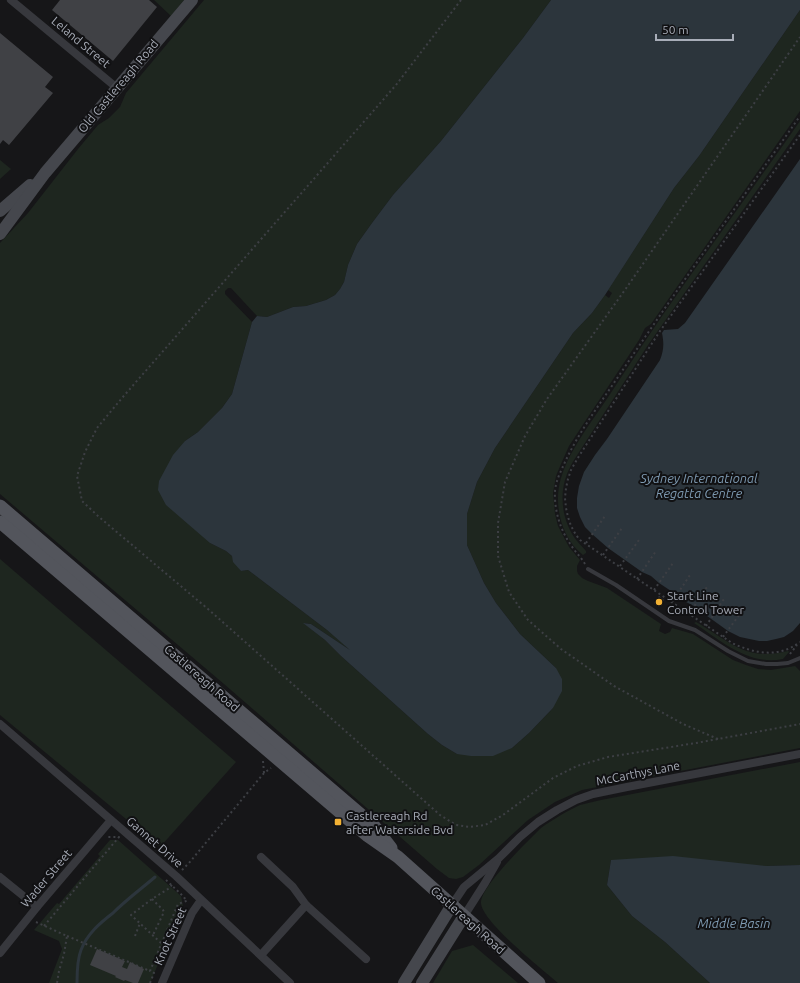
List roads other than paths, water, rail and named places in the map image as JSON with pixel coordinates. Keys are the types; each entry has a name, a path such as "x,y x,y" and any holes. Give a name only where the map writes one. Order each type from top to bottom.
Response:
{"main road":[{"name":"Castlereagh Road","path":"0,506 374,826 398,857"},
{"name":"Castlereagh Road","path":"0,522 280,762 368,836 398,857 539,983"}],"street":[{"name":"Leland Street","path":"11,0 117,88"},
{"name":"Old Castlereagh Road","path":"0,234 45,173 192,0"},
{"name":"Old Castlereagh Road","path":"0,211 45,173"},
{"name":"Gannet Drive","path":"0,724 176,876 290,983"},
{"name":"McCarthys Lane","path":"452,905 464,886 499,858 520,837 538,822 556,810 576,800 593,794 627,787 800,754"},
{"name":"Wader Street","path":"0,953 111,820"},
{"path":"261,857 293,887 306,905 366,959"},
{"name":"McCarthys Lane","path":"464,916 499,858"},
{"path":"0,877 37,907"},
{"name":"Knot Street","path":"162,983 199,898"},
{"path":"261,955 306,905"},
{"path":"404,983 452,905"},
{"path":"422,983 464,916"}],"lane":[{"path":"588,569 616,585 669,621 695,630 728,651 748,661 777,664 800,658"}],"water":[{"path":"551,0 800,0 800,10 699,156 674,188 605,295 592,313 573,333 495,448 477,482 467,514 467,545 484,583 496,603 520,634 556,668 562,679 562,691 553,708 512,748 493,756 471,756 457,754 428,734 325,640 303,623 311,624 350,650 327,630 248,570 241,571 233,562 232,556 226,551 210,543 166,505 158,490 159,481 173,455 185,441 198,432 222,408 232,394 252,322 257,316 267,317 293,307 306,306 326,300 335,295 344,282 348,265 357,244 372,223 393,195 441,141 523,38"},
{"name":"Sydney International Regatta Centre","path":"800,159 800,623 793,631 784,637 767,641 759,641 740,637 728,631 698,608 686,602 684,598 659,583 651,576 642,572 608,548 585,527 577,508 577,498 584,472 660,360 663,346 662,333 664,330 678,329 685,323"},
{"name":"Middle Basin","path":"673,856 766,866 800,865 800,983 710,983 665,942 632,916 607,885 611,860"}],"waterway":[{"path":"77,983 80,954 90,934 128,899 155,877"}],"place":[{"name":"Start Line Control Tower","path":"659,602"},
{"name":"Castlereagh Rd after Waterside Bvd","path":"338,822"}]}
